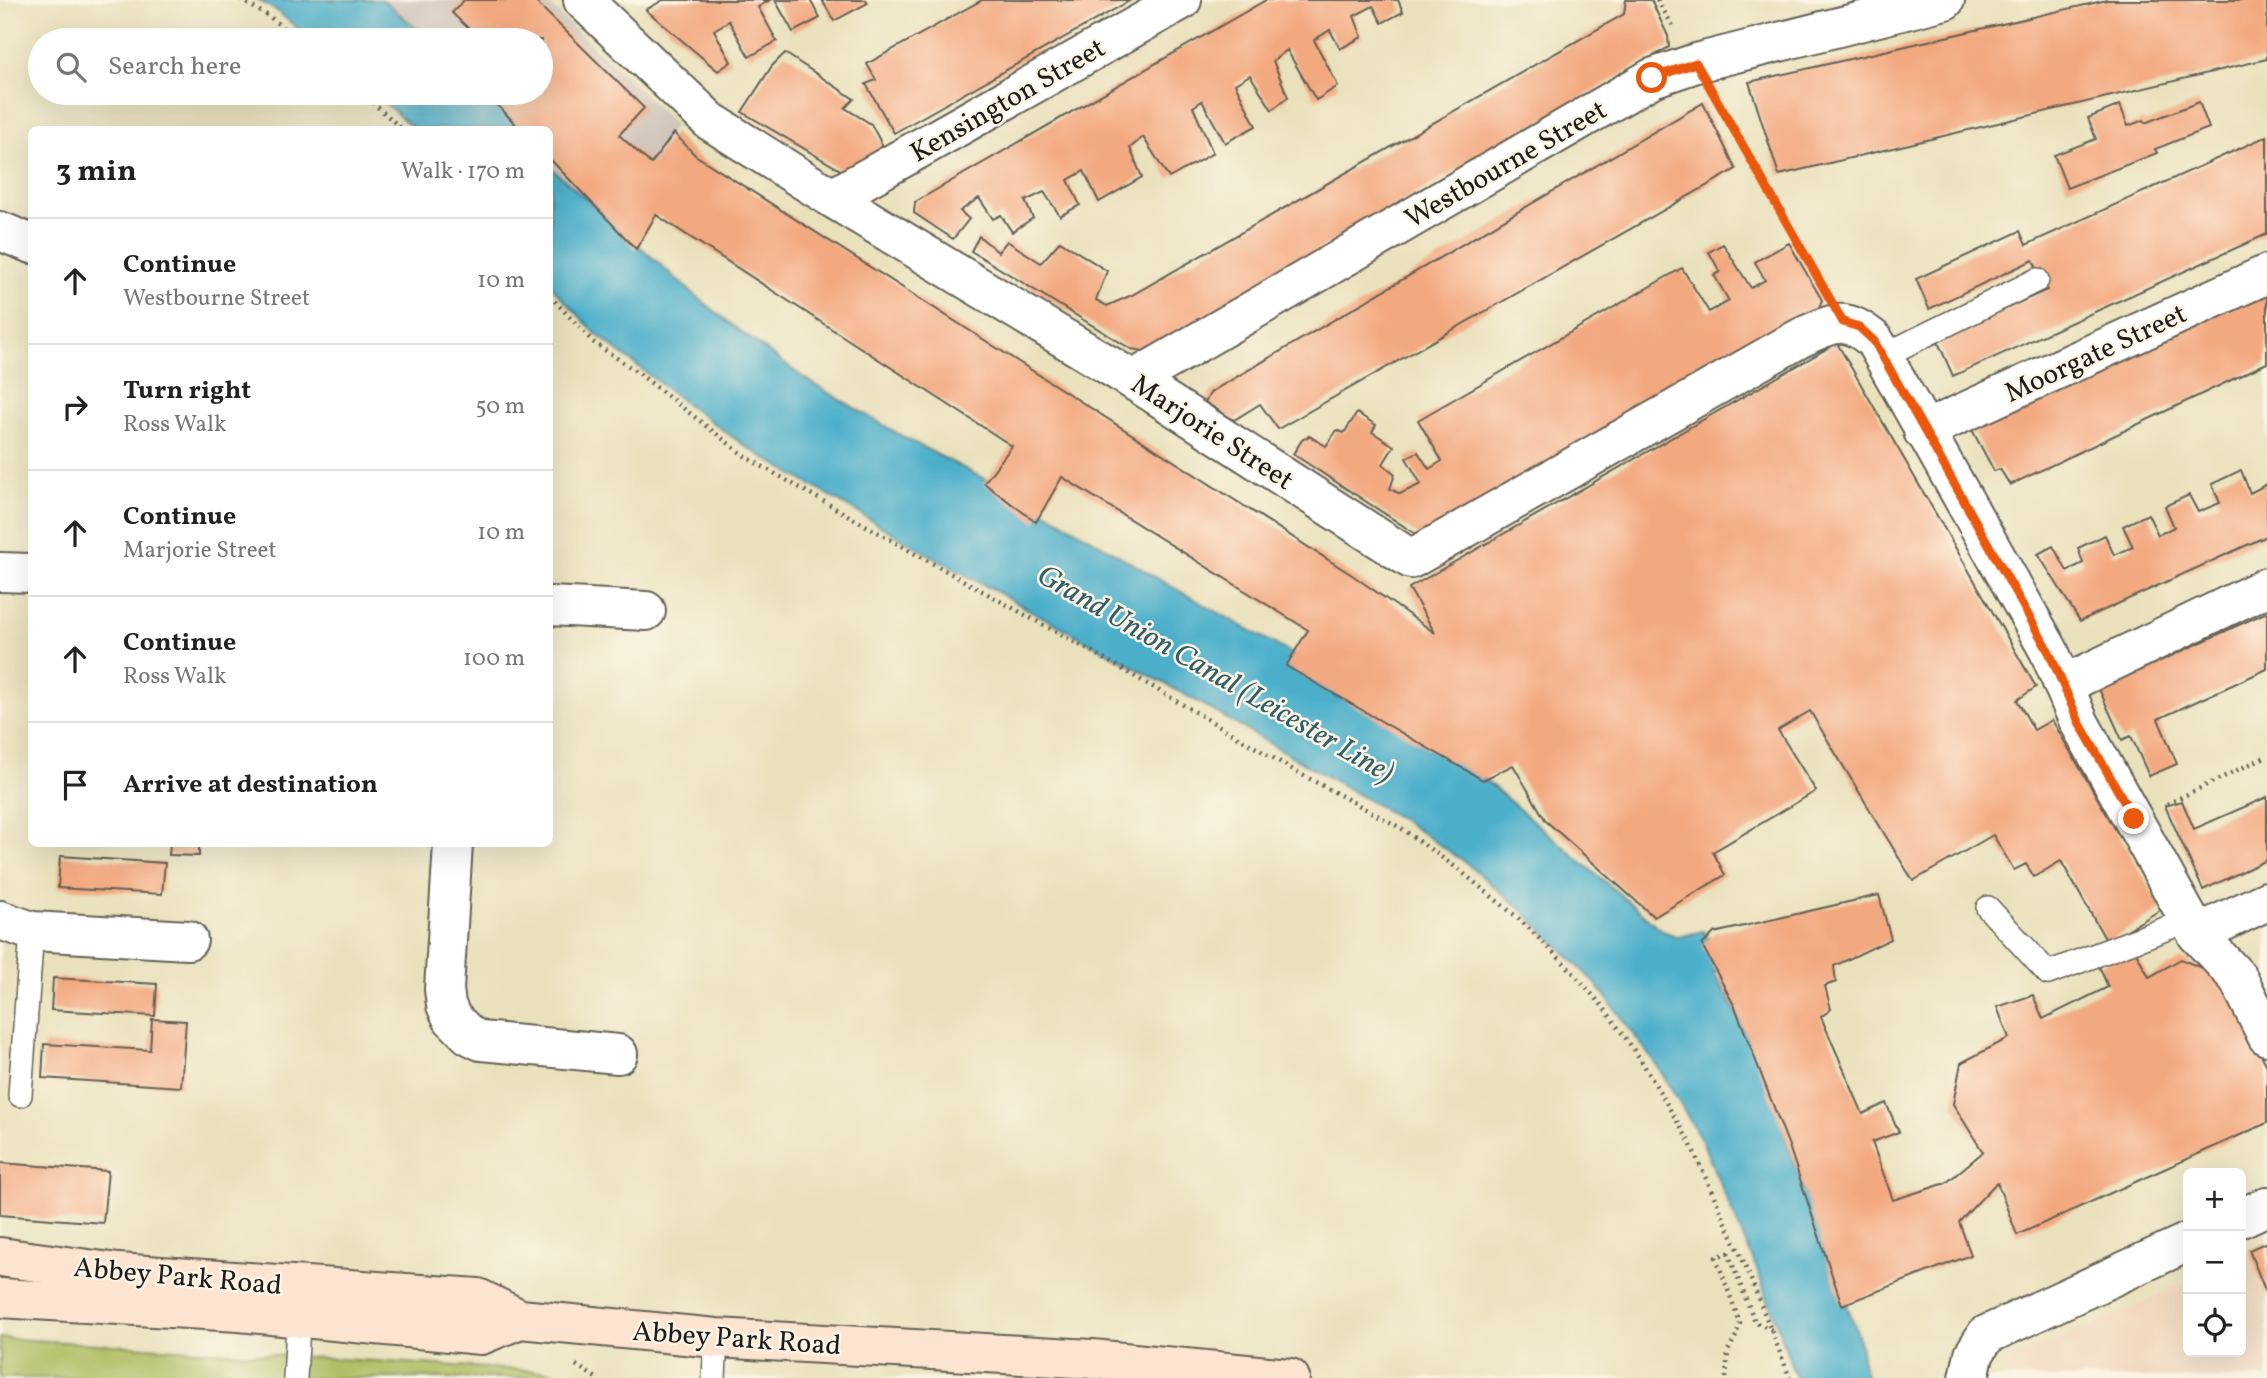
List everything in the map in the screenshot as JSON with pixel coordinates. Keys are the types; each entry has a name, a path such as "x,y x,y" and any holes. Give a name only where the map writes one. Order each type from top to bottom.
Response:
{"main road":[{"name":"Abbey Park Road","path":"0,1257 300,1301"},
{"name":"Abbey Park Road","path":"0,1298 239,1312 300,1301 478,1298 520,1319 716,1338 1092,1360 1290,1378"}],"street":[{"name":"Marjorie Street","path":"583,0 710,121 1133,380 1411,559 1802,337 1827,326 1866,339"},
{"name":"Kensington Street","path":"832,198 1182,0"},
{"name":"Westbourne Street","path":"1133,380 1652,78 1696,63 1945,0"},
{"path":"0,231 28,242"},
{"name":"Moorgate Street","path":"1923,431 2267,274"},
{"path":"1866,339 1923,431 2049,652 2079,722 2193,927 2238,978 2267,1036"},
{"path":"0,572 28,573"},
{"path":"2063,685 2267,587"},
{"path":"553,606 646,611"},
{"path":"453,847 444,989 446,1005 459,1028 481,1041 618,1054"},
{"path":"2193,927 2267,901"},
{"path":"16,925 188,940"},
{"path":"2246,1216 2267,1206"},
{"path":"1969,1378 1974,1354 1986,1335 2183,1244"}],"lane":[{"path":"1866,339 2037,280"},
{"path":"1988,908 2048,973 2193,927"},
{"path":"16,925 20,1096"},
{"path":"295,1378 300,1301"},
{"path":"714,1378 716,1338"}],"path":[{"path":"241,0 283,28"},
{"path":"1657,0 1866,339"},
{"path":"375,105 399,126"},
{"path":"553,299 593,342 634,369 746,457 1119,667 1297,772 1401,828 1458,869 1518,918 1567,966 1604,1008 1639,1057 1690,1143 1773,1330 1790,1378"},
{"path":"2134,819 2267,756"},
{"path":"1726,1378 1728,1351 1740,1323 1716,1257 1728,1253 1755,1322 1773,1330"}],"shaded area":[{"path":"371,0 544,0 675,124 610,234 553,176 553,126 503,126 482,105 553,105 553,28 404,28"},
{"path":"2267,1244 2267,1378 2015,1378 2007,1368 2014,1358 2183,1283 2183,1357 2246,1357 2246,1254"}],"green space":[{"path":"0,1338 554,1372 563,1378 0,1378"}],"water":[{"path":"258,0 383,0 416,28 297,28"},
{"path":"387,105 498,105 516,126 411,126"},
{"name":"Grand Union Canal (Leicester Line)","path":"553,170 690,291 804,378 909,440 1033,504 1162,581 1380,703 1472,769 1663,931 1678,937 1703,931 1727,963 1714,973 1734,1007 1765,1075 1858,1335 1866,1378 1796,1378 1756,1267 1701,1139 1658,1067 1596,984 1522,910 1465,862 1404,821 1182,693 942,562 748,448 596,334 553,288"}],"building":[{"path":"464,0 534,0 644,108 619,135 651,164 674,133 695,155 1352,575 1435,633 1409,588 1837,343 2036,687 2017,700 2034,730 2052,720 2162,909 2107,942 2061,861 2034,877 2026,864 2014,870 1993,835 1913,881 1810,711 1778,730 1816,791 1713,852 1725,875 1654,917 1546,821 1513,765 1483,780 1286,666 1308,630 1062,477 1036,522 984,483 1012,446 656,215 636,249 553,162 553,126 517,126 497,105 553,105 553,28 468,28 452,13"},
{"path":"663,0 770,0 758,7 777,41 749,57 729,21 714,30 731,62 718,71 646,10"},
{"path":"775,0 810,0 820,18 793,32"},
{"path":"822,0 866,0 868,3 834,21"},
{"path":"982,0 1131,0 894,133 866,84 876,80 867,64"},
{"path":"1266,0 1398,0 1403,12 1382,23 1373,6 1354,16 1362,37 1340,49 1330,30 1314,40 1338,86 1316,100 1287,50 1273,61 1288,97 1272,110 1250,75 1235,84 1256,126 1225,143 1202,101 1193,107 1213,153 1169,178 1143,137 1130,148 1142,177 1099,202 1084,171 1068,180 1080,205 1060,216 1044,192 1025,201 1033,218 1012,232 1001,215 993,219 979,198 960,211 969,219 953,239 914,213 915,202"},
{"path":"1626,0 1651,0 1668,36 1669,47 1144,351 1131,349 971,251 979,236 998,252 1007,241 1041,263 1060,241 1107,271 1096,300 1107,306 1132,295 1624,14"},
{"path":"2107,0 2267,0 2267,59 1779,175 1749,82"},
{"path":"785,53 854,99 845,108 871,124 886,152 849,175 742,112 772,66"},
{"path":"2199,102 2209,128 2155,149 2157,153 2067,188 2054,155 2096,139 2088,118 2120,105 2128,126 2144,120 2145,123"},
{"path":"1703,103 1736,169 1278,429 1260,404 1234,420 1205,402 1211,392"},
{"path":"2267,136 2267,234 1953,376 1937,340 2047,290 2033,260 1929,309 1916,279 2020,231 2026,245"},
{"path":"1789,243 1822,300 1818,310 1422,538 1293,454 1302,440 1309,436 1326,446 1337,430 1344,433 1357,413 1376,425 1372,432 1394,446 1383,464 1395,474 1390,489 1400,494 1421,484 1406,458 1418,452 1429,469 1442,461 1418,420 1682,268 1709,312 1729,301 1714,275 1720,272 1709,252 1723,244 1751,288 1765,280 1755,262"},
{"path":"2267,289 2267,363 2010,485 2000,469 1994,471 1970,426"},
{"path":"2241,470 2250,493 2267,484 2267,536 2080,621 2038,554 2053,546 2067,571 2083,563 2078,548 2105,535 2114,555 2133,547 2123,526 2148,514 2158,535 2174,527 2165,506 2189,495 2198,512 2220,503 2212,484"},
{"path":"2267,612 2267,669 2158,719 2177,764 2149,776 2131,736 2122,740 2099,689"},
{"path":"2267,797 2267,860 2203,890 2165,806 2182,801 2194,829"},
{"path":"170,847 199,847 199,856 169,855"},
{"path":"60,856 165,863 162,894 58,888"},
{"path":"1879,895 1891,939 1834,966 1836,982 1825,986 1831,1009 1821,1017 1863,1114 1886,1103 1899,1132 1872,1142 1893,1200 1946,1183 1983,1152 1953,1104 1961,1063 2009,1038 1997,1007 2033,995 2043,1019 2108,987 2099,966 2134,948 2149,977 2181,959 2222,977 2267,1066 2267,1123 2017,1235 1997,1182 1959,1222 1971,1255 1842,1305 1789,1146 1735,1007 1702,945 1714,933"},
{"path":"53,978 157,984 155,1016 51,1010"},
{"path":"152,1019 186,1021 181,1087 42,1078 44,1044 150,1050"},
{"path":"0,1163 108,1171 103,1223 0,1215"},
{"path":"2267,1242 2267,1295 2249,1250"}],"route":[{"path":"1652,78 1696,63 1843,322 1859,327 1874,341 2049,652 2079,722 2134,819"}]}
